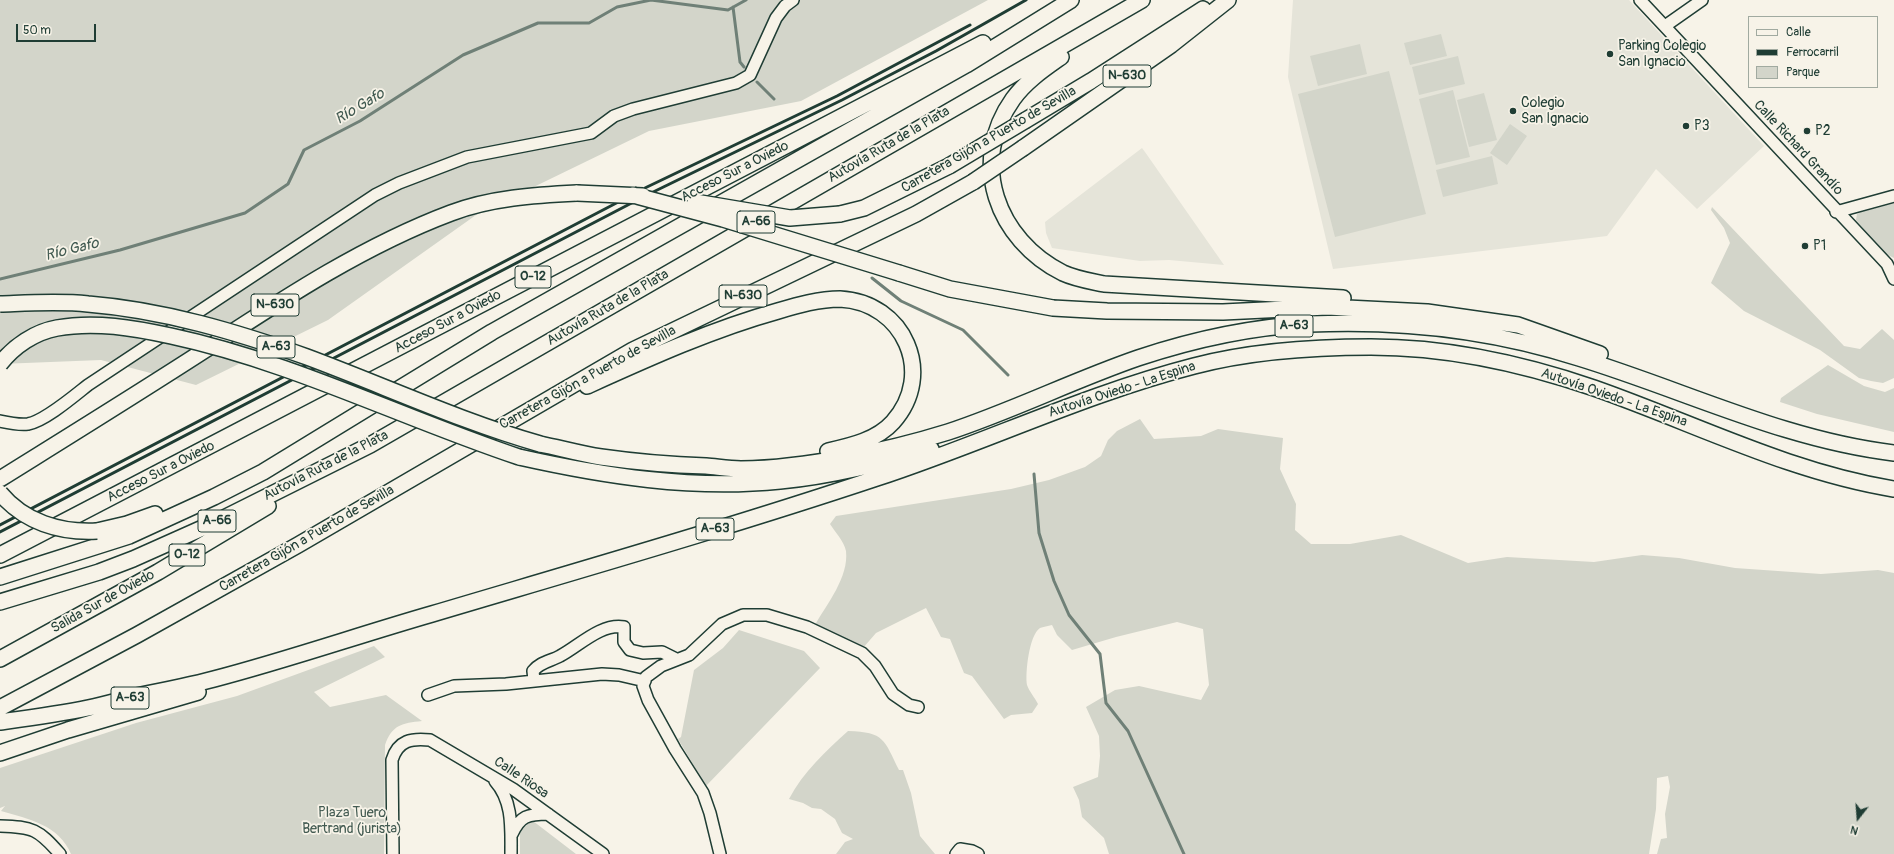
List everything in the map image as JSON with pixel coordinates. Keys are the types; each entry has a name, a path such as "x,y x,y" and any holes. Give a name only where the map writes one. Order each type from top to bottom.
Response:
{"highway":[{"name":"Acceso Sur a Oviedo","path":"0,555 224,440 473,308 1066,0"},
{"name":"Autovía Ruta de la Plata","path":"0,577 129,536 214,497 263,472 492,332 953,72 1070,0"},
{"name":"Carretera Gijón a Puerto de Sevilla","path":"0,479 274,306 384,242 452,213 493,202 539,195 577,193 633,195 677,199 790,218 840,214 864,208 949,166 1091,82 1217,0"},
{"name":"Carretera Gijón a Puerto de Sevilla","path":"0,708 137,636 298,545 633,350 916,214 973,182 1171,45 1228,0"},
{"name":"Autovía Ruta de la Plata","path":"0,602 59,585 133,559 216,522 370,445 903,137 1137,4"},
{"path":"1137,4 1035,76 1025,85 1013,100 1003,117 996,137 992,156 993,184 1002,212 1017,238 1033,254 1064,274 1086,281 1104,284 1408,303 1466,311 1518,324 1715,397 1887,452"},
{"path":"633,195 723,219 950,289 1053,308 1106,311 1223,312 1327,307 1427,312 1518,324"},
{"path":"516,418 625,369 725,328 798,305 822,300 855,301 880,312 891,320 899,330 911,353 913,382 910,395 903,408 893,422 882,432 870,439 830,450 710,466"},
{"name":"A-63","path":"0,304 87,304 150,312 195,322 308,358 458,418 540,444 598,457 673,465 710,466 739,469 771,467 866,452 948,432 1138,358 1189,344 1246,330 1305,324 1365,322 1434,327 1496,336 1578,357 1780,429 1887,452"},
{"path":"0,364 11,352 26,340 56,328 74,326 109,326 148,331 241,353 289,369 469,441 519,457 578,470 636,479 699,483 780,481 877,465 1024,422"},
{"name":"Autovía Oviedo - La Espina","path":"1024,422 1112,390 1198,365 1255,354 1309,348 1374,347 1407,349 1498,362 1565,378 1681,421 1764,455 1848,479 1894,489"},
{"name":"A-63","path":"0,722 90,708 210,680 719,528 880,477 955,451 1024,422"},
{"path":"0,493 23,514 45,525 73,531 97,531 127,524 153,515 317,438"},
{"name":"Salida Sur de Oviedo","path":"0,659 158,572 370,445"},
{"path":"0,753 68,730 268,672 401,623"}],"street":[{"path":"0,421 10,424 28,424 49,413 88,385 375,195 399,183 467,157 591,133 614,116 633,109 736,83 750,75 776,18 785,6 793,0"},
{"name":"Calle Richard Grandío","path":"1640,0 1836,212 1890,264 1894,279"},
{"path":"1665,26 1702,0"},
{"name":"Calle Richard Grandío","path":"1836,212 1894,196"},
{"path":"720,854 710,813 703,793 675,750 648,700 643,686 646,677 661,666 689,655 722,624 743,615 767,615 807,627 862,653 875,666 893,694 909,705 918,707"},
{"path":"534,680 533,671 537,666 559,656 586,639 615,626 624,627 624,642 630,650 643,653 662,652 676,659"},
{"path":"428,695 454,686 494,685 602,674 619,675 645,681"},
{"name":"Calle Riosa","path":"393,854 392,760 395,750 403,743 416,738 430,740 488,773 603,854"},
{"path":"488,773 502,789 508,801 512,834 512,854"},
{"path":"512,834 518,821 533,814 548,814"},
{"path":"0,826 27,827 44,836 60,854"},
{"path":"956,854 960,849 972,850 978,854"}],"shaded area":[{"name":"Colegio San Ignacio","path":"1293,0 1629,0 1764,146 1697,209 1656,169 1607,236 1333,269 1288,77"},
{"path":"1142,148 1224,265 1169,260 1140,261 1052,248 1046,233 1045,222"}],"green space":[{"path":"0,0 988,0 801,101 649,131 476,215 328,320 196,385 101,360 0,364"},
{"path":"1441,34 1447,56 1410,65 1404,43"},
{"path":"1360,44 1367,74 1318,86 1310,56"},
{"path":"1458,56 1465,84 1419,95 1412,67"},
{"path":"1389,71 1426,214 1335,237 1298,94"},
{"path":"1453,90 1470,157 1436,165 1419,99"},
{"path":"1484,93 1497,140 1469,147 1457,100"},
{"path":"1510,124 1527,136 1507,165 1490,153"},
{"path":"1492,156 1498,184 1443,197 1436,170"},
{"path":"1894,203 1894,258 1882,252 1856,220 1857,214 1861,212"},
{"path":"1712,207 1844,346 1860,349 1882,329 1894,340 1894,378 1883,383 1859,378 1820,350 1744,311 1711,283 1730,243 1724,228 1711,210"},
{"path":"1828,365 1864,386 1885,392 1894,388 1894,432 1817,414 1780,402 1781,398"},
{"path":"1140,419 1154,439 1201,436 1218,429 1283,438 1280,469 1296,504 1295,530 1311,544 1350,544 1401,535 1468,563 1507,557 1594,562 1642,555 1679,558 1735,568 1821,574 1878,570 1894,573 1894,854 1657,854 1661,839 1667,838 1665,814 1670,787 1668,776 1657,778 1656,809 1649,854 1109,854 1104,838 1082,817 1079,800 1073,787 1098,777 1100,756 1099,736 1086,707 1115,690 1139,686 1201,700 1209,685 1203,629 1177,622 1116,637 1072,650 1057,635 1052,625 1040,628 1033,638 1027,672 1027,685 1038,704 1032,713 1011,715 1004,719 972,676 964,673 950,639 941,637 926,608 876,633 863,648 815,625 841,580 846,561 845,547 830,524 836,516 1011,489 1049,480 1085,467 1101,456 1108,440 1117,431"},
{"path":"739,630 804,651 820,668 706,786 678,739 681,737 694,670 723,648"},
{"name":"Plaza Tuero Bertrand (jurista)","path":"374,646 385,657 314,692 330,707 386,695 422,721 399,726 391,733 385,745 384,854 71,854 66,844 51,830 32,820 1,811 5,806 0,808 0,768 136,723 237,696"},
{"path":"848,731 869,733 882,740 886,745 899,770 903,770 911,793 920,836 935,854 836,854 845,842 853,839 842,833 835,819 821,809 812,808 803,803 789,799 808,771 823,754"},
{"path":"533,821 576,854 520,854 520,828"}],"waterway":[{"name":"Río Gafo","path":"0,279 120,250 245,213 288,184 304,150 360,121 463,55 538,23 589,23 617,7 651,0 728,10 746,0"},
{"path":"733,7 740,62 744,67"},
{"path":"757,82 774,99"},
{"path":"872,278 901,301 963,330 1008,375"},
{"path":"1034,474 1039,533 1054,581 1069,615 1100,654 1106,703 1128,731 1184,854"}],"railway":[{"path":"0,532 647,195 842,100 936,51 1026,0"},
{"path":"0,525 647,187 837,96 970,25"}],"place":[{"name":"Parking Colegio San Ignacio","path":"1610,54"},
{"name":"Colegio San Ignacio","path":"1513,111"},
{"name":"P3","path":"1686,126"},
{"name":"P2","path":"1807,131"},
{"name":"P1","path":"1805,246"}]}
